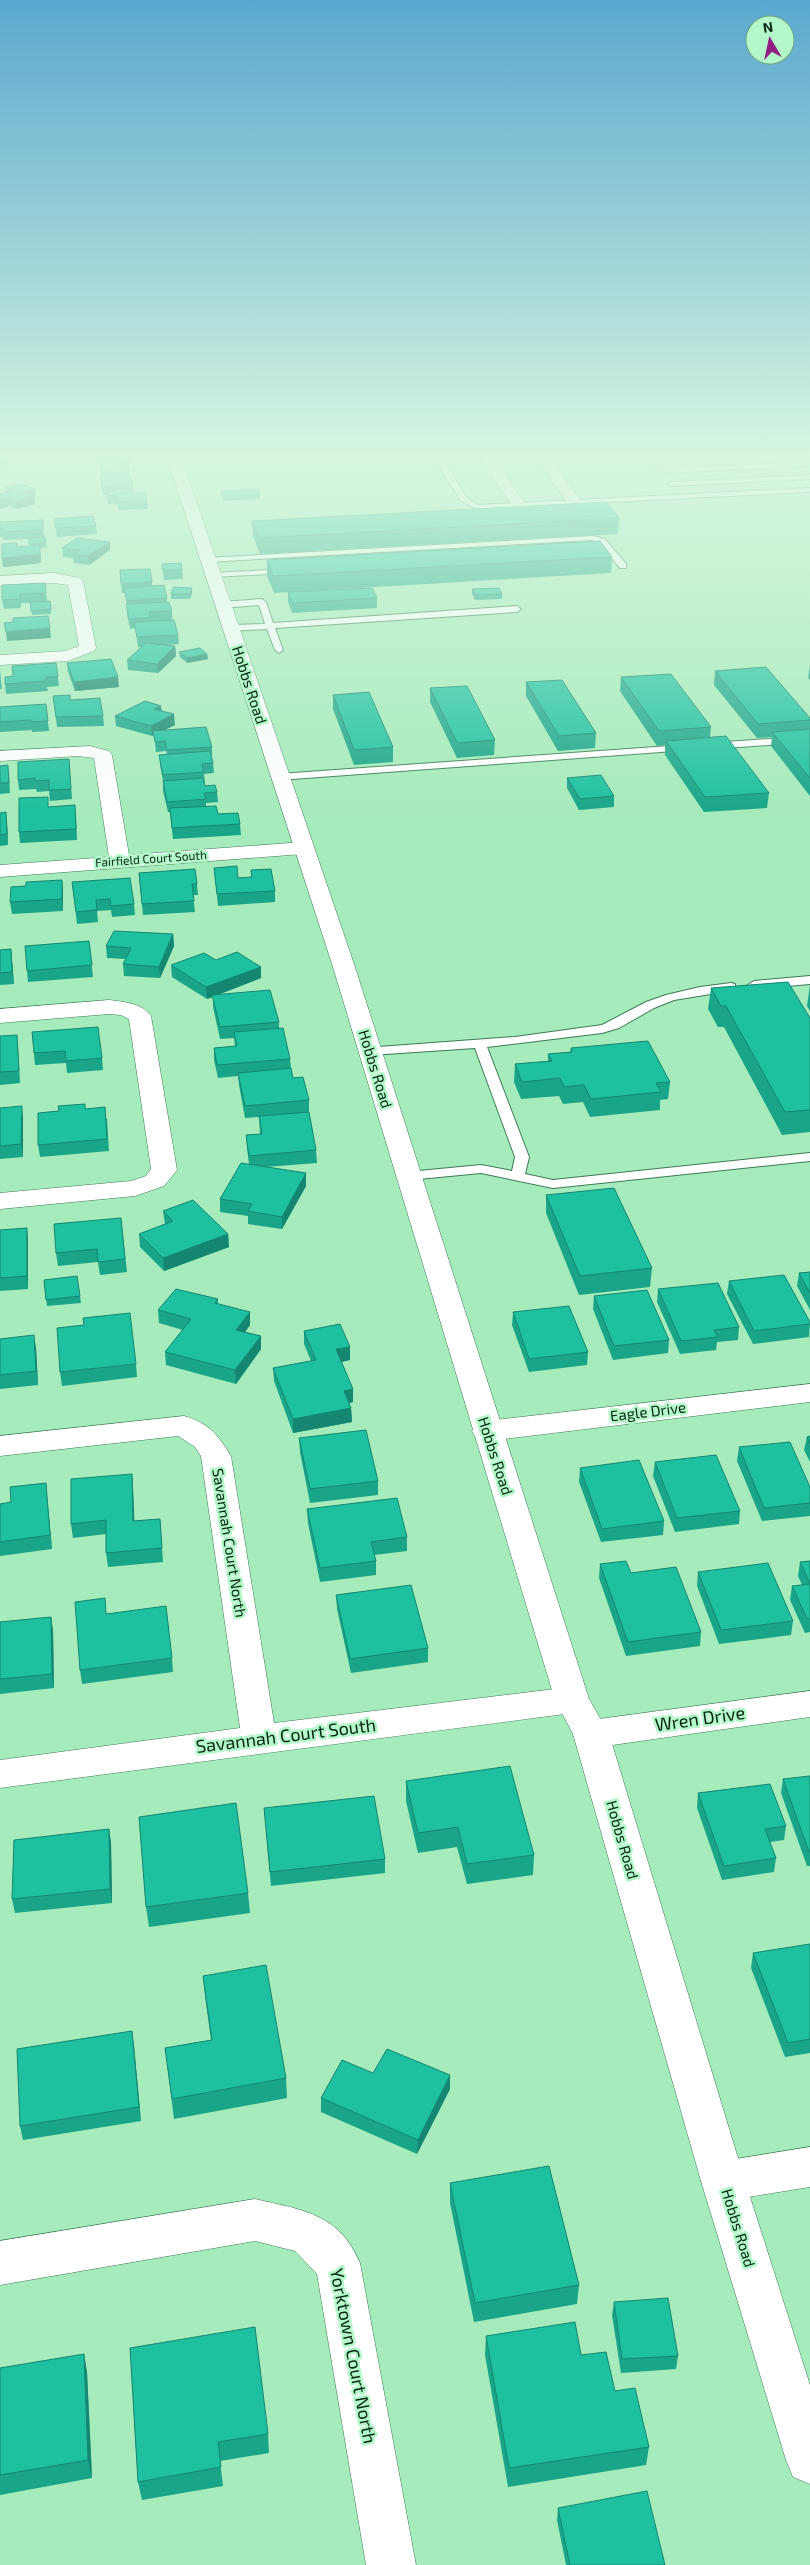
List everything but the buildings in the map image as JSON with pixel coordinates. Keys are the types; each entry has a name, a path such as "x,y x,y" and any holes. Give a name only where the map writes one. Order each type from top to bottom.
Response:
{"street":[{"name":"Hobbs Road","path":"212,574 343,964 572,1700 591,1734 723,2181 810,2460"},
{"path":"0,581 54,578 75,581 88,648 80,653 68,656 0,660"},
{"path":"0,756 78,750 104,755 120,862"},
{"name":"Fairfield Court South","path":"0,871 303,848"},
{"path":"0,1016 109,1007 126,1009 140,1016 164,1170 155,1181 135,1188 0,1201"},
{"name":"Eagle Drive","path":"487,1431 810,1393"},
{"name":"Savannah Court North","path":"0,1446 184,1426 206,1440 216,1456 259,1738"},
{"name":"Savannah Court South","path":"0,1774 259,1738 572,1700"},
{"name":"Wren Drive","path":"591,1734 810,1704"},
{"path":"723,2181 810,2167"},
{"name":"Yorktown Court North","path":"0,2263 255,2220 308,2233 338,2263 388,2548"}],"lane":[{"path":"226,616 262,602 279,650"},
{"path":"226,616 270,626 518,609"},
{"path":"279,777 810,739"},
{"path":"370,1051 479,1042 605,1028 648,1006 694,990 810,980"},
{"path":"479,1042 522,1157 517,1178"},
{"path":"408,1176 481,1169 517,1178 554,1184 810,1157"}]}
